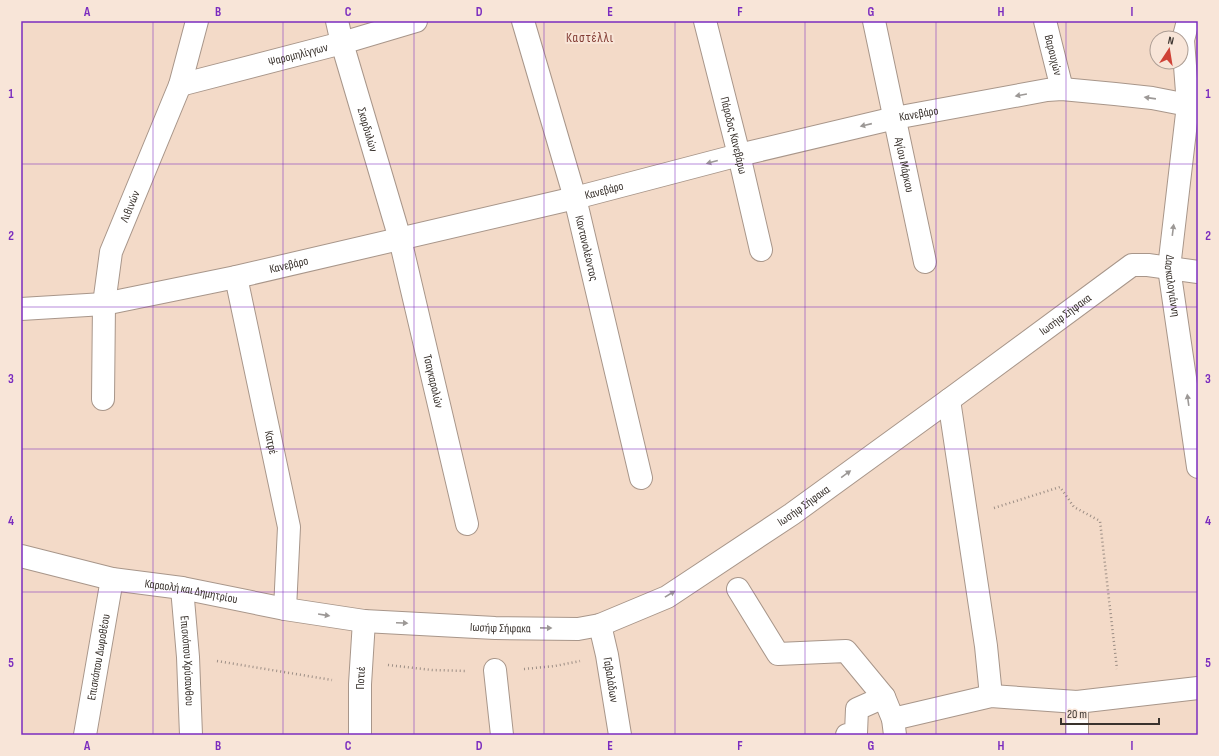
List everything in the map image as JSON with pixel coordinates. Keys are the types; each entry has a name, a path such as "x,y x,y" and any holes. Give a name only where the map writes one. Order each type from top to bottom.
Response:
{"street":[{"name":"Λιθινών","path":"103,399 104,304 111,252 180,85 197,21"},
{"name":"Σκορδυλών","path":"337,21 342,43 400,239"},
{"name":"Ψαρομηλίγγων","path":"180,85 342,43 416,21"},
{"name":"Καντανολέοντος","path":"523,21 575,198 641,478"},
{"name":"Πάροδος Κανεβάρω","path":"705,21 761,250"},
{"name":"Αγίου Μάρκου","path":"874,21 925,262"},
{"name":"Βαρουχών","path":"1045,21 1062,89"},
{"name":"Δασκαλογιάννη","path":"1188,21 1183,40 1188,105 1169,268 1198,467"},
{"name":"Κανεβάρο","path":"21,309 104,304 236,277 575,198 739,155 895,118 1047,90 1062,89 1152,98 1188,105"},
{"name":"Τσαγκαρολών","path":"400,239 467,524"},
{"name":"Ιωσήφ Σήφακα","path":"364,621 495,628 578,629 600,625 667,597 792,514 1132,265 1198,272"},
{"name":"Κατρέ","path":"236,277 289,527 285,609"},
{"path":"949,400 986,646 991,696"},
{"name":"Καραολή και Δημητρίου","path":"21,556 112,579 182,588 285,609 364,621"},
{"name":"Επισκόπου Δωροθέου","path":"84,735 112,579"},
{"name":"Επισκόπου Χρύσανθου","path":"182,588 188,656 191,735"},
{"path":"738,589 778,654 846,651 884,697 894,727 991,696 1077,702 1198,688"},
{"name":"Ποτιέ","path":"360,735 360,684 364,621"},
{"name":"Γαβαλάδων","path":"600,625 607,655 620,735"},
{"path":"495,670 502,735"},
{"path":"847,735 856,733 857,709 884,697"},
{"path":"1077,702 1077,735"}],"path":[{"path":"966,517 1060,487 1074,507 1100,521 1120,698"},
{"path":"188,656 360,684"}],"shaded area":[{"path":"21,21 1198,21 1198,735 21,735"}],"district":[{"name":"Καστέλλι","path":"590,37"}]}
